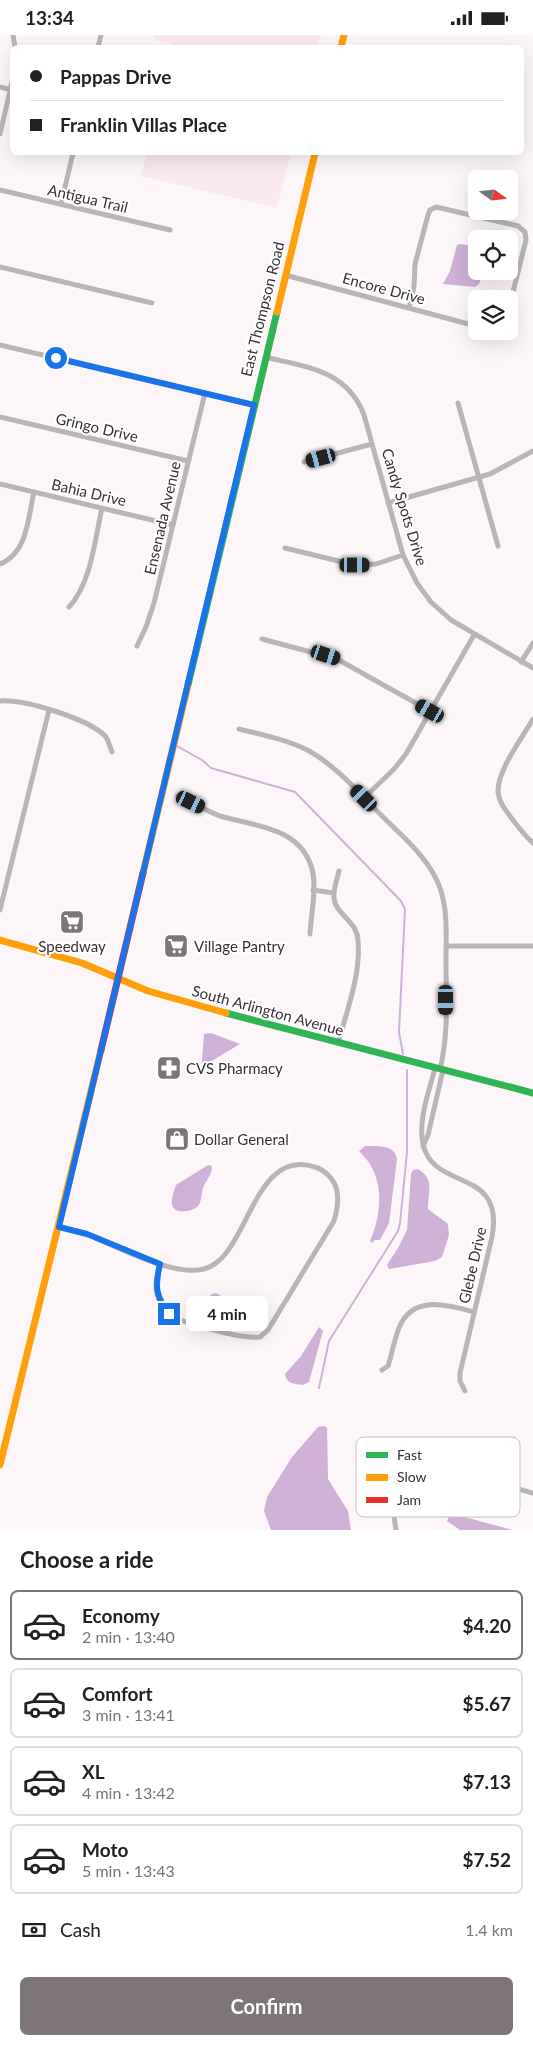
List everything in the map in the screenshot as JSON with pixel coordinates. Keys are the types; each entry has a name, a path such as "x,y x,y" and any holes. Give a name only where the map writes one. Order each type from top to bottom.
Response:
{"main road":[{"name":"East Thompson Road","path":"0,1465 59,1227 315,155"},
{"name":"South Arlington Avenue","path":"0,940 82,963 168,998 533,1093"}],"street":[{"path":"0,134 10,94"},
{"path":"61,204 73,155"},
{"name":"Antigua Trail","path":"0,189 170,230"},
{"path":"409,308 414,287 416,264 428,215 432,208 440,207 518,226 525,232 526,240 514,290"},
{"path":"0,267 152,303"},
{"name":"Encore Drive","path":"285,275 468,324"},
{"path":"0,345 254,405"},
{"name":"Candy Spots Drive","path":"265,357 324,373 342,383 353,394 361,408 404,555 417,583 431,602 451,620 533,668"},
{"name":"Ensenada Avenue","path":"137,646 152,613 205,393"},
{"path":"458,403 498,546"},
{"name":"Gringo Drive","path":"0,417 188,461"},
{"path":"304,462 372,444"},
{"path":"388,503 499,470 533,451"},
{"name":"Bahia Drive","path":"0,484 173,525"},
{"path":"0,564 13,557 21,546 34,492"},
{"path":"70,607 78,597 84,584 102,508"},
{"path":"285,548 355,565 376,564 404,555"},
{"path":"364,798 394,769 406,754 474,635"},
{"path":"262,639 337,659 430,711"},
{"path":"521,662 533,643"},
{"path":"0,701 14,702 72,717 91,726 105,737 112,752"},
{"path":"0,910 49,710"},
{"path":"533,719 503,771 498,792 506,810 525,836 533,843"},
{"path":"239,729 286,741 310,752 332,767 420,856 436,877 444,905 446,1035 428,1135 423,1146"},
{"path":"178,796 218,815 275,830 292,839 304,853 310,865 313,878 310,934"},
{"path":"338,1043 356,975 358,939 353,924 337,907 334,899 339,871"},
{"path":"313,891 334,893"},
{"path":"446,946 533,945"},
{"path":"423,1146 423,1115 440,1069"},
{"name":"Glebe Drive","path":"423,1146 430,1159 440,1169 482,1191 491,1204 494,1220 494,1228 460,1373 460,1381 465,1391"},
{"path":"59,1227 87,1234 160,1264 194,1271 206,1269 216,1263 226,1253 268,1182 278,1171 290,1165 305,1164 318,1168 330,1176 337,1189 338,1207 334,1221 268,1330 260,1337 240,1336 188,1324 169,1314 161,1303 156,1283 160,1264"},
{"path":"382,1370 388,1366 399,1327 417,1308 425,1305 442,1304 474,1312"},
{"path":"520,1489 533,1493"},
{"path":"394,1517 396,1530"}],"shaded area":[{"path":"153,35 320,35 318,45 173,45 153,39"},
{"path":"146,155 290,155 277,208 141,176"},
{"path":"457,245 468,245 468,280 481,280 475,287 443,284 450,271"},
{"path":"211,1033 240,1044 205,1065 202,1063 204,1034"},
{"path":"365,1146 389,1148 396,1154 397,1159 389,1223 380,1240 375,1240 372,1243 370,1241 378,1213 379,1194 375,1175 359,1151"},
{"path":"208,1165 212,1166 212,1169 203,1188 198,1206 188,1211 176,1210 172,1202 176,1185"},
{"path":"418,1169 427,1177 429,1182 428,1209 448,1224 449,1235 442,1257 435,1261 389,1269 387,1265 407,1230 411,1174 413,1170"},
{"path":"216,1293 236,1305 250,1318 249,1320 230,1319 209,1312 207,1300 212,1294"},
{"path":"319,1327 323,1331 309,1382 303,1385 291,1383 287,1380 285,1374 301,1356"},
{"path":"324,1426 327,1428 328,1479 348,1511 351,1530 271,1530 264,1511 267,1497 292,1457 318,1427"},
{"path":"449,1517 464,1517 513,1530 460,1530 447,1521"}],"waterway":[{"path":"175,745 202,760 211,768 295,792 401,901 405,909 399,1032 403,1054"},
{"path":"319,1388 329,1341 398,1231 407,1152 407,1070"}],"traffic: fast":[{"path":"188,685 277,312"},
{"path":"226,1013 533,1093"}],"traffic: slow":[{"path":"342,45 344,35"},
{"path":"277,312 315,155"},
{"path":"143,873 188,685"},
{"path":"0,940 82,963 148,991 226,1013"},
{"path":"0,1465 101,1050"}],"traffic: jam":[{"path":"101,1050 143,873"}],"place":[{"name":"Speedway","path":"72,922"},
{"name":"Village Pantry","path":"176,946"},
{"name":"CVS Pharmacy","path":"169,1068"},
{"name":"Dollar General","path":"177,1139"}],"route":[{"path":"56,358 254,405 59,1227 87,1234 160,1264 156,1283 161,1303 169,1314"}]}
